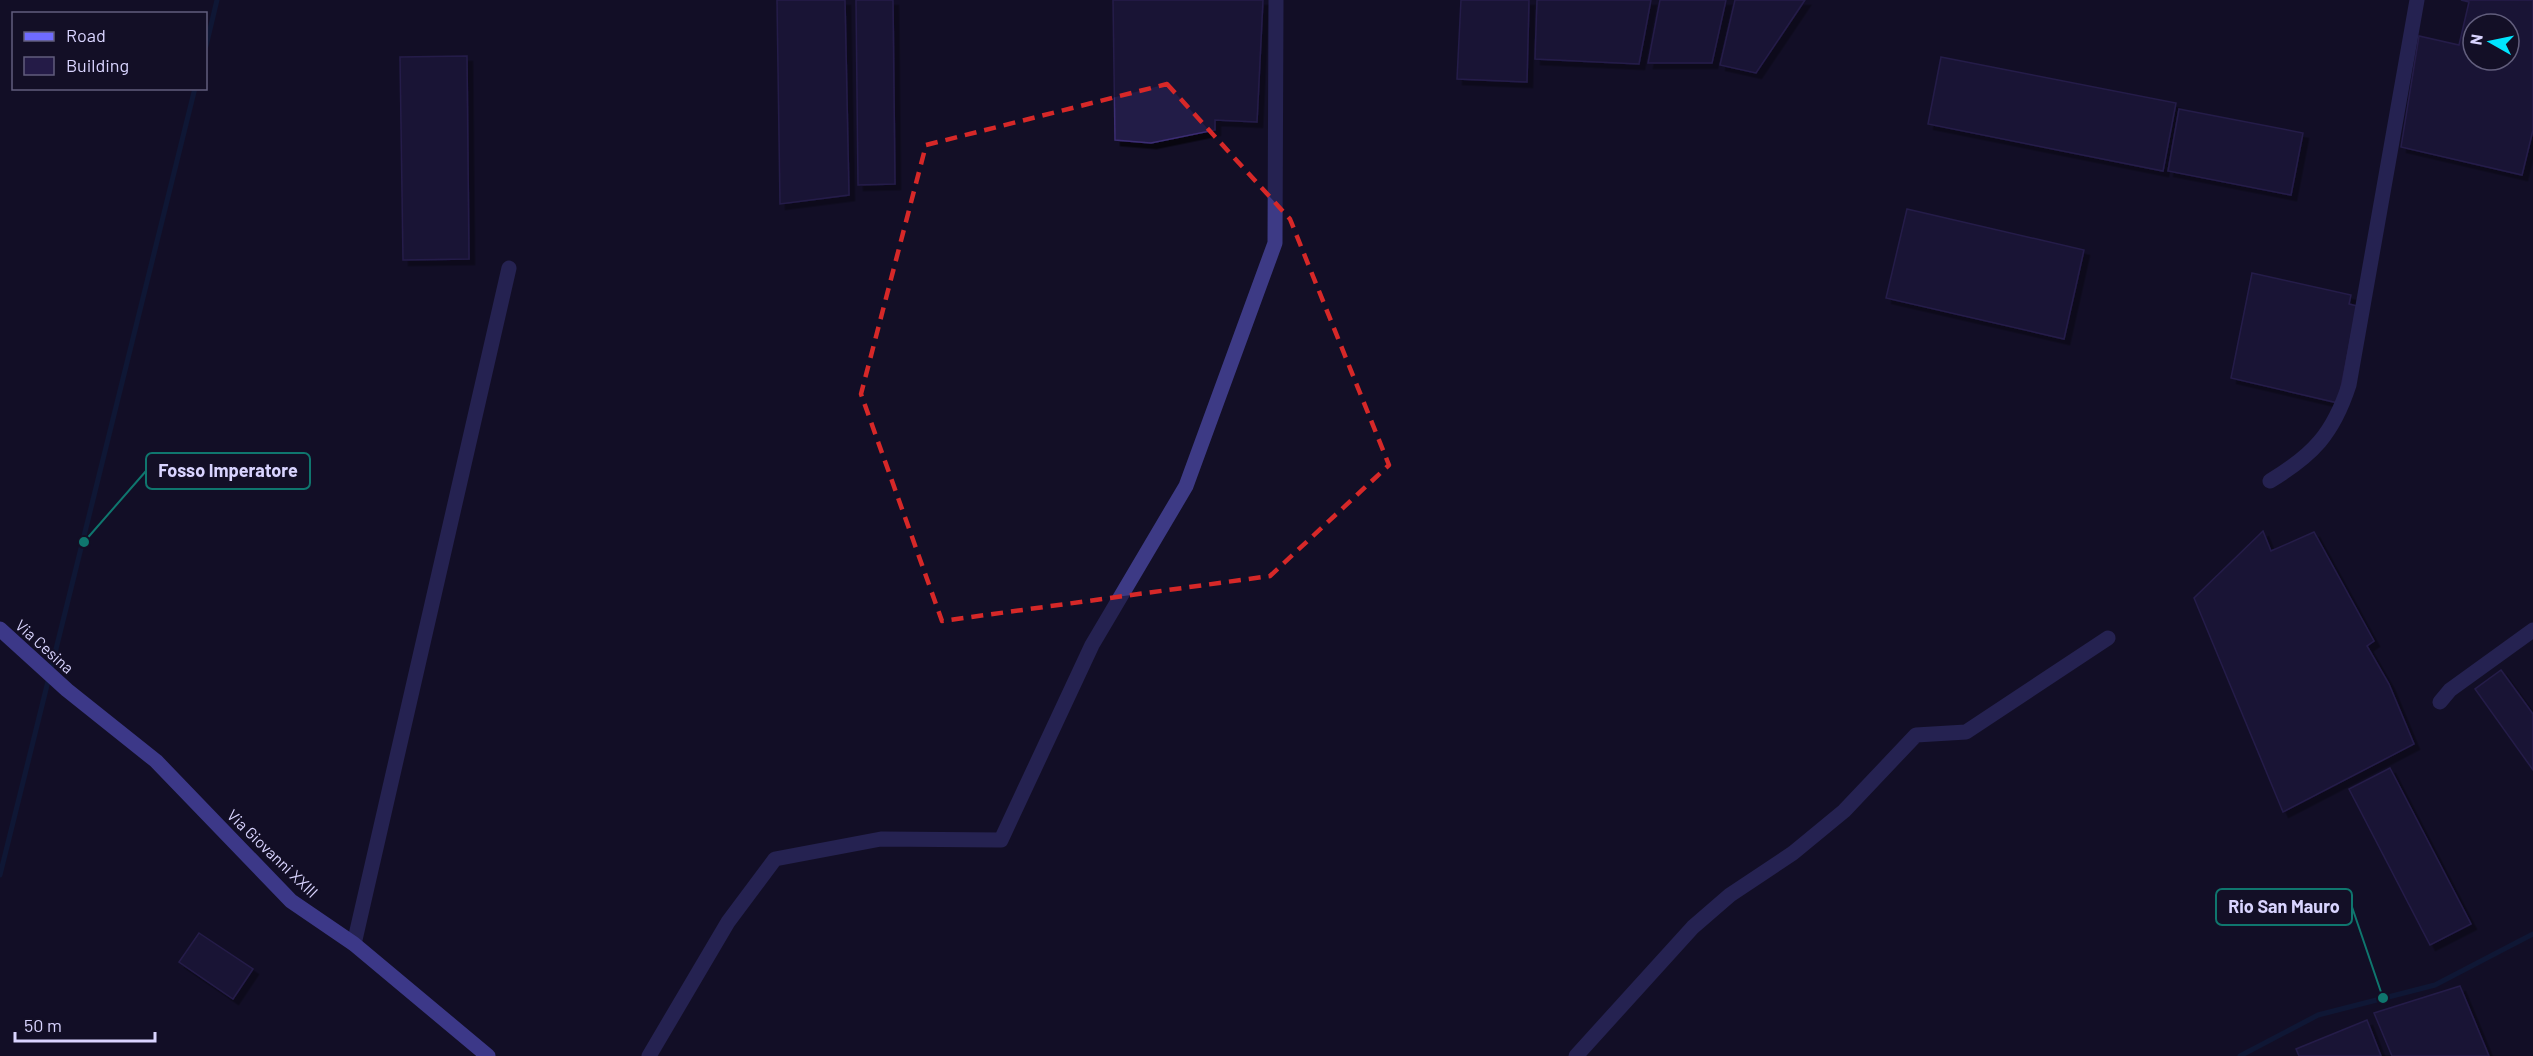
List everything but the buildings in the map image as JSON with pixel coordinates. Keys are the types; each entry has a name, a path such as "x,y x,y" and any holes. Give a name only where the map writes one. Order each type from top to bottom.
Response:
{"main road":[{"name":"Via Cesina","path":"0,629 67,690"},
{"name":"Via Giovanni XXIII","path":"67,690 156,761 291,900 354,944 488,1056"}],"street":[{"path":"649,1056 728,922 774,859 881,839 1001,840 1092,645 1186,486 1275,243 1276,0"},
{"path":"2270,481 2298,464 2318,446 2342,408 2349,385 2417,0"},
{"path":"354,944 509,268"},
{"path":"2440,702 2450,690 2533,630"},
{"path":"1576,1056 1693,927 1730,895 1793,853 1844,811 1916,735 1966,732 2109,638"}],"highlighted area":[{"path":"1167,84 1290,219 1389,465 1270,576 942,621 861,394 926,145"}],"waterway":[{"path":"207,42 217,0"},
{"path":"0,875 195,90"},
{"path":"2240,1056 2318,1015 2435,985 2533,934"}],"place":[{"name":"Fosso Imperatore","path":"84,542"},
{"name":"Rio San Mauro","path":"2383,998"}]}
